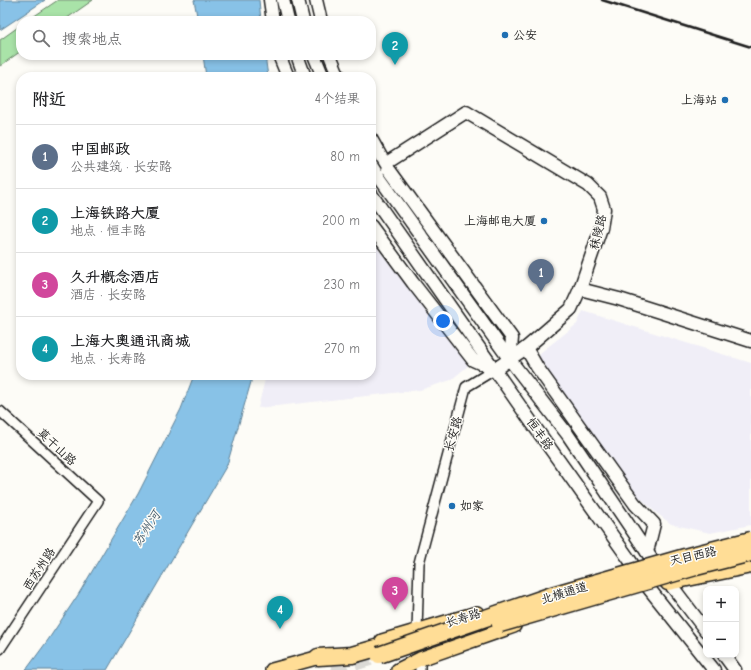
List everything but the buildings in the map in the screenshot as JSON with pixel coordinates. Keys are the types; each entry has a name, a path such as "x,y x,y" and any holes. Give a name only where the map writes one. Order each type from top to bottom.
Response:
{"highway":[{"name":"北横通道","path":"751,541 692,555 552,596 448,631 381,658 696,567 751,553"},
{"path":"668,582 751,565"},
{"path":"318,658 352,656 412,635 448,631"}],"main road":[{"path":"270,0 272,16"},
{"path":"283,0 287,16"},
{"path":"298,0 302,16"},
{"path":"316,0 320,16"},
{"path":"281,60 286,72"},
{"path":"299,60 303,72"},
{"path":"316,60 321,72"},
{"path":"332,60 337,72"},
{"name":"秣陵路","path":"376,171 466,112 588,185 600,197 604,209 601,228 580,289"},
{"path":"376,148 385,164 512,338 510,360"},
{"name":"恒丰路","path":"376,172 510,360 568,435 655,564 703,628"},
{"name":"恒丰路","path":"376,201 647,586 714,670"},
{"path":"376,233 473,360 494,370"},
{"path":"580,289 619,299 751,340"},
{"name":"长安路","path":"494,370 526,348 571,309 580,289"},
{"path":"526,348 537,367 635,504 654,524 647,552"},
{"path":"553,416 565,405"},
{"name":"天目西路","path":"635,568 677,560 751,541"},
{"path":"668,582 751,560"},
{"name":"长寿路","path":"412,635 596,578 635,568"},
{"name":"天目西路","path":"647,586 668,582 732,576 751,572"},
{"name":"长寿路","path":"398,670 420,664 526,622 647,586"},
{"path":"272,670 287,668 318,658"},
{"path":"726,658 735,670"}],"street":[{"name":"长安路","path":"412,635 419,562 466,387 494,370"},
{"name":"莫干山路","path":"0,411 98,501"},
{"name":"西苏州路","path":"0,649 98,501"}],"shaded area":[{"path":"376,246 469,365 451,380 420,390 258,408 265,380 376,380"},
{"path":"583,311 751,363 751,525 710,533 671,524 654,511 634,492 539,361 540,353 577,324"}],"green space":[{"path":"58,0 93,0 70,16 34,16"},
{"path":"16,29 16,55 0,66 0,40"}],"water":[{"path":"0,0 45,0 21,16 16,16 16,19 0,30"},
{"path":"194,0 259,0 261,16 197,16"},
{"path":"204,60 266,60 267,72 205,72"},
{"name":"苏州河","path":"192,380 252,380 227,465 107,670 26,670 78,595 138,494 181,409"}],"tunnel":[{"path":"332,670 379,655"}],"railway":[{"path":"602,0 751,47"}],"place":[{"name":"公安","path":"505,35"},
{"name":"上海铁路大厦","path":"395,65"},
{"name":"上海站","path":"725,100"},
{"name":"上海邮电大厦","path":"544,221"},
{"name":"中国邮政","path":"541,292"},
{"name":"如家","path":"452,506"},
{"name":"久升概念酒店","path":"395,610"},
{"name":"上海大奥通讯商城","path":"280,629"}]}
